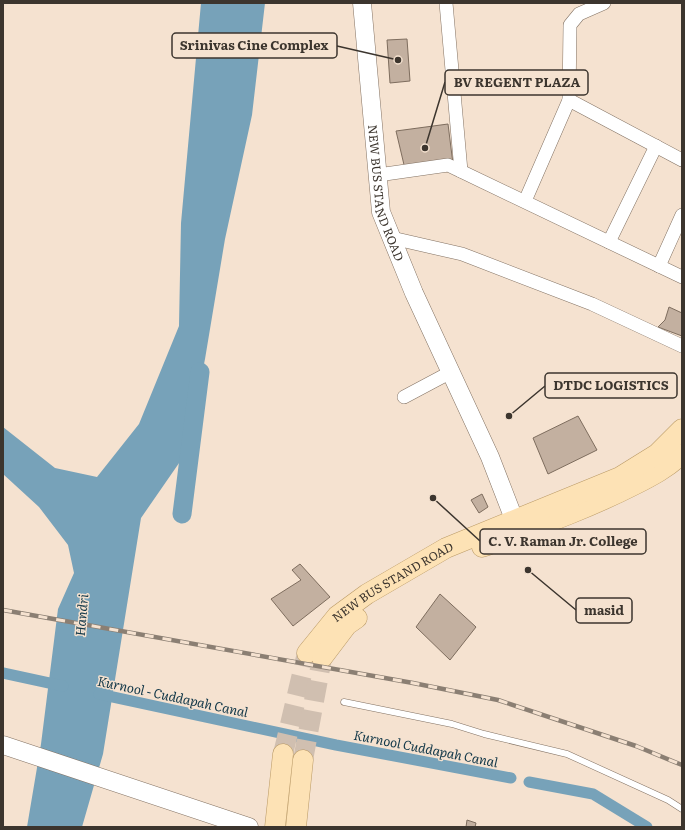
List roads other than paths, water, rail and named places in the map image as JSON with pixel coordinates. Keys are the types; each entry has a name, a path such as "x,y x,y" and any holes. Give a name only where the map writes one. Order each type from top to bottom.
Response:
{"main road":[{"name":"NEW BUS STAND ROAD","path":"362,3 381,212 414,293 452,372 490,457 515,527"},
{"name":"NEW BUS STAND ROAD","path":"314,656 347,625 376,603 452,559 620,477 657,454 682,429"},
{"name":"NEW BUS STAND ROAD","path":"515,527 592,505 668,467 682,454"},
{"path":"3,745 250,827 275,825 283,754"},
{"path":"296,827 303,760"}],"street":[{"path":"446,3 461,171"},
{"path":"525,201 569,100 570,25 579,14 604,3"},
{"path":"569,100 682,160"},
{"path":"609,242 656,146"},
{"path":"378,175 448,165 682,277"},
{"path":"659,266 682,215"},
{"path":"392,238 462,254 592,304 682,346"},
{"path":"404,397 452,372"}],"lane":[{"path":"344,702 452,724 484,734 567,754 668,800 682,809"}],"water":[{"name":"Handri","path":"201,3 265,3 252,115 225,239 205,359 186,453 141,518 103,754 82,827 27,827 41,744 58,609 74,573 68,545 39,507 3,474 3,427 55,468 97,477 139,424 179,326 181,223"}],"waterway":[{"path":"182,514 200,372"},
{"name":"Kurnool - Cuddapah Canal","path":"3,673 63,686"},
{"name":"Kurnool - Cuddapah Canal","path":"99,694 336,745 511,778"},
{"name":"Kurnool Cuddapah Canal","path":"529,782 593,794 647,827"}],"tunnel":[{"path":"283,754 307,653"},
{"path":"303,760 322,658"}],"railway":[{"path":"3,610 413,683 498,700 636,746 682,765"}],"place":[{"name":"Srinivas Cine Complex","path":"398,60"},
{"name":"BV REGENT PLAZA","path":"425,148"},
{"name":"DTDC LOGISTICS","path":"509,416"},
{"name":"C. V. Raman Jr. College","path":"433,498"},
{"name":"masid","path":"528,570"}]}
